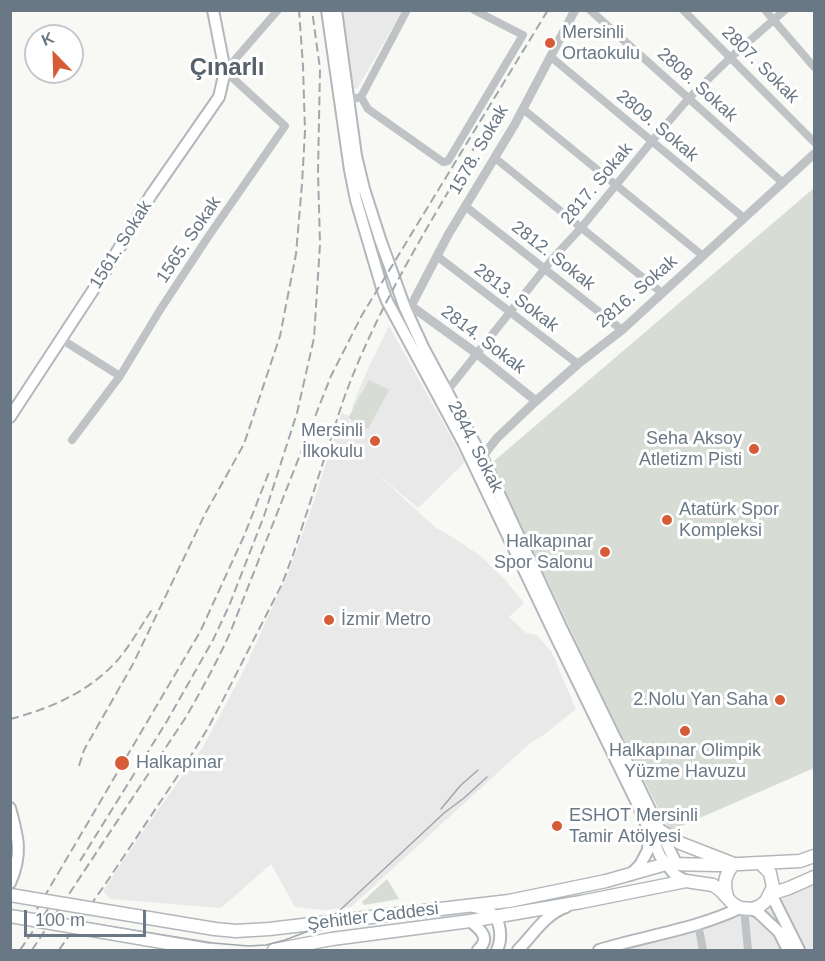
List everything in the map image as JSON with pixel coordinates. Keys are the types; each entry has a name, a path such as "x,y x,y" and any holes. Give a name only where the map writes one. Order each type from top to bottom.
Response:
{"main road":[{"path":"213,10 225,71"},
{"name":"2844. Sokak","path":"327,10 350,170 387,301 464,444 557,639 638,803 655,831"},
{"name":"2844. Sokak","path":"336,10 356,156 380,239 405,309 482,457 671,863"},
{"name":"1561. Sokak","path":"10,417 103,275 151,195 219,97 225,71"},
{"path":"10,842 12,813"},
{"path":"10,883 18,861 18,837 12,813"},
{"path":"630,875 640,866 655,831 734,864 725,879 724,888 727,897"},
{"name":"Şehitler Caddesi","path":"10,895 215,929 247,931 509,901 630,875 671,863 719,865 760,863 800,861 814,856"},
{"path":"671,863 675,875 686,881"},
{"path":"598,951 638,945 760,906 771,894 773,887 770,873 760,863"},
{"path":"771,894 814,879"},
{"path":"495,916 582,902 686,881 713,885 732,904 759,913 779,932 788,951"},
{"path":"771,894 799,951"},
{"path":"518,951 553,913 582,902"},
{"path":"471,906 487,910 495,916 501,936 497,951"},
{"path":"10,916 209,951"},
{"name":"Şehitler Caddesi","path":"274,951 332,939 495,916"},
{"path":"470,921 484,936 485,940 478,951"}],"street":[{"path":"225,71 278,10"},
{"path":"349,100 361,97 407,10"},
{"path":"361,97 368,109 443,162 450,160 523,35 474,10"},
{"name":"1578. Sokak","path":"411,306 465,206 523,109 575,10"},
{"name":"2808. Sokak","path":"590,10 783,183"},
{"name":"2807. Sokak","path":"683,10 814,142"},
{"path":"765,10 814,67"},
{"name":"2817. Sokak","path":"447,391 544,269 689,98 731,57 785,10"},
{"name":"2809. Sokak","path":"551,57 744,218"},
{"name":"1565. Sokak","path":"72,440 120,376 160,309 285,126 225,71"},
{"path":"523,109 703,256"},
{"name":"2816. Sokak","path":"482,457 497,438 536,401 622,330 814,154"},
{"path":"495,158 662,293"},
{"name":"2812. Sokak","path":"465,206 622,330"},
{"name":"2813. Sokak","path":"437,256 578,364"},
{"name":"2814. Sokak","path":"411,306 476,353 536,401"},
{"path":"61,339 120,376"},
{"path":"745,909 748,951"},
{"path":"698,924 703,951"}],"shaded area":[{"path":"339,11 402,11 357,89 351,88"},
{"name":"Atatürk Spor Kompleksi","path":"814,188 814,768 670,831 581,651 495,469 494,461"},
{"path":"389,326 465,462 418,508 374,471 436,528 482,557 506,581 524,603 509,617 526,633 537,635 551,651 576,709 529,744 351,907 324,910 295,907 271,864 221,908 110,899 103,891 203,747 245,668 291,566 342,413 348,415 350,427 353,405"},
{"path":"369,380 389,390 368,429 348,418"},
{"path":"387,879 399,899 364,905 362,902"},
{"path":"814,882 814,950 616,950 782,899"}],"tram line":[{"path":"441,809 460,786 478,770"},
{"path":"10,910 213,943 248,946 266,945 285,940 311,930 338,912 444,813 487,777"}],"railway":[{"path":"79,766 84,750 133,664 205,514 244,444 280,336 296,254 302,184 305,131 299,10"},
{"path":"80,861 167,721 213,640 229,606 264,516 297,413 314,338 320,244 318,172 320,69 312,10"},
{"path":"32,950 186,717 204,686 230,633 331,376 362,315 548,10"},
{"path":"59,950 187,762 224,698 282,584 343,401 373,329 409,260 488,124"},
{"path":"30,921 200,632 244,536 269,472"},
{"path":"10,719 68,698 105,673 131,643 153,608"},
{"path":"20,950 57,896"}],"place":[{"name":"Mersinli Ortaokulu","path":"550,43"},
{"name":"Mersinli İlkokulu","path":"375,441"},
{"name":"Seha Aksoy Atletizm Pisti","path":"754,449"},
{"name":"Atatürk Spor Kompleksi","path":"667,520"},
{"name":"Halkapınar Spor Salonu","path":"605,552"},
{"name":"İzmir Metro","path":"329,620"},
{"name":"2.Nolu Yan Saha","path":"780,700"},
{"name":"Halkapınar Olimpik Yüzme Havuzu","path":"685,731"},
{"name":"Halkapınar","path":"122,763"},
{"name":"ESHOT Mersinli Tamir Atölyesi","path":"557,826"}],"district":[{"name":"Çınarlı","path":"227,68"}]}
